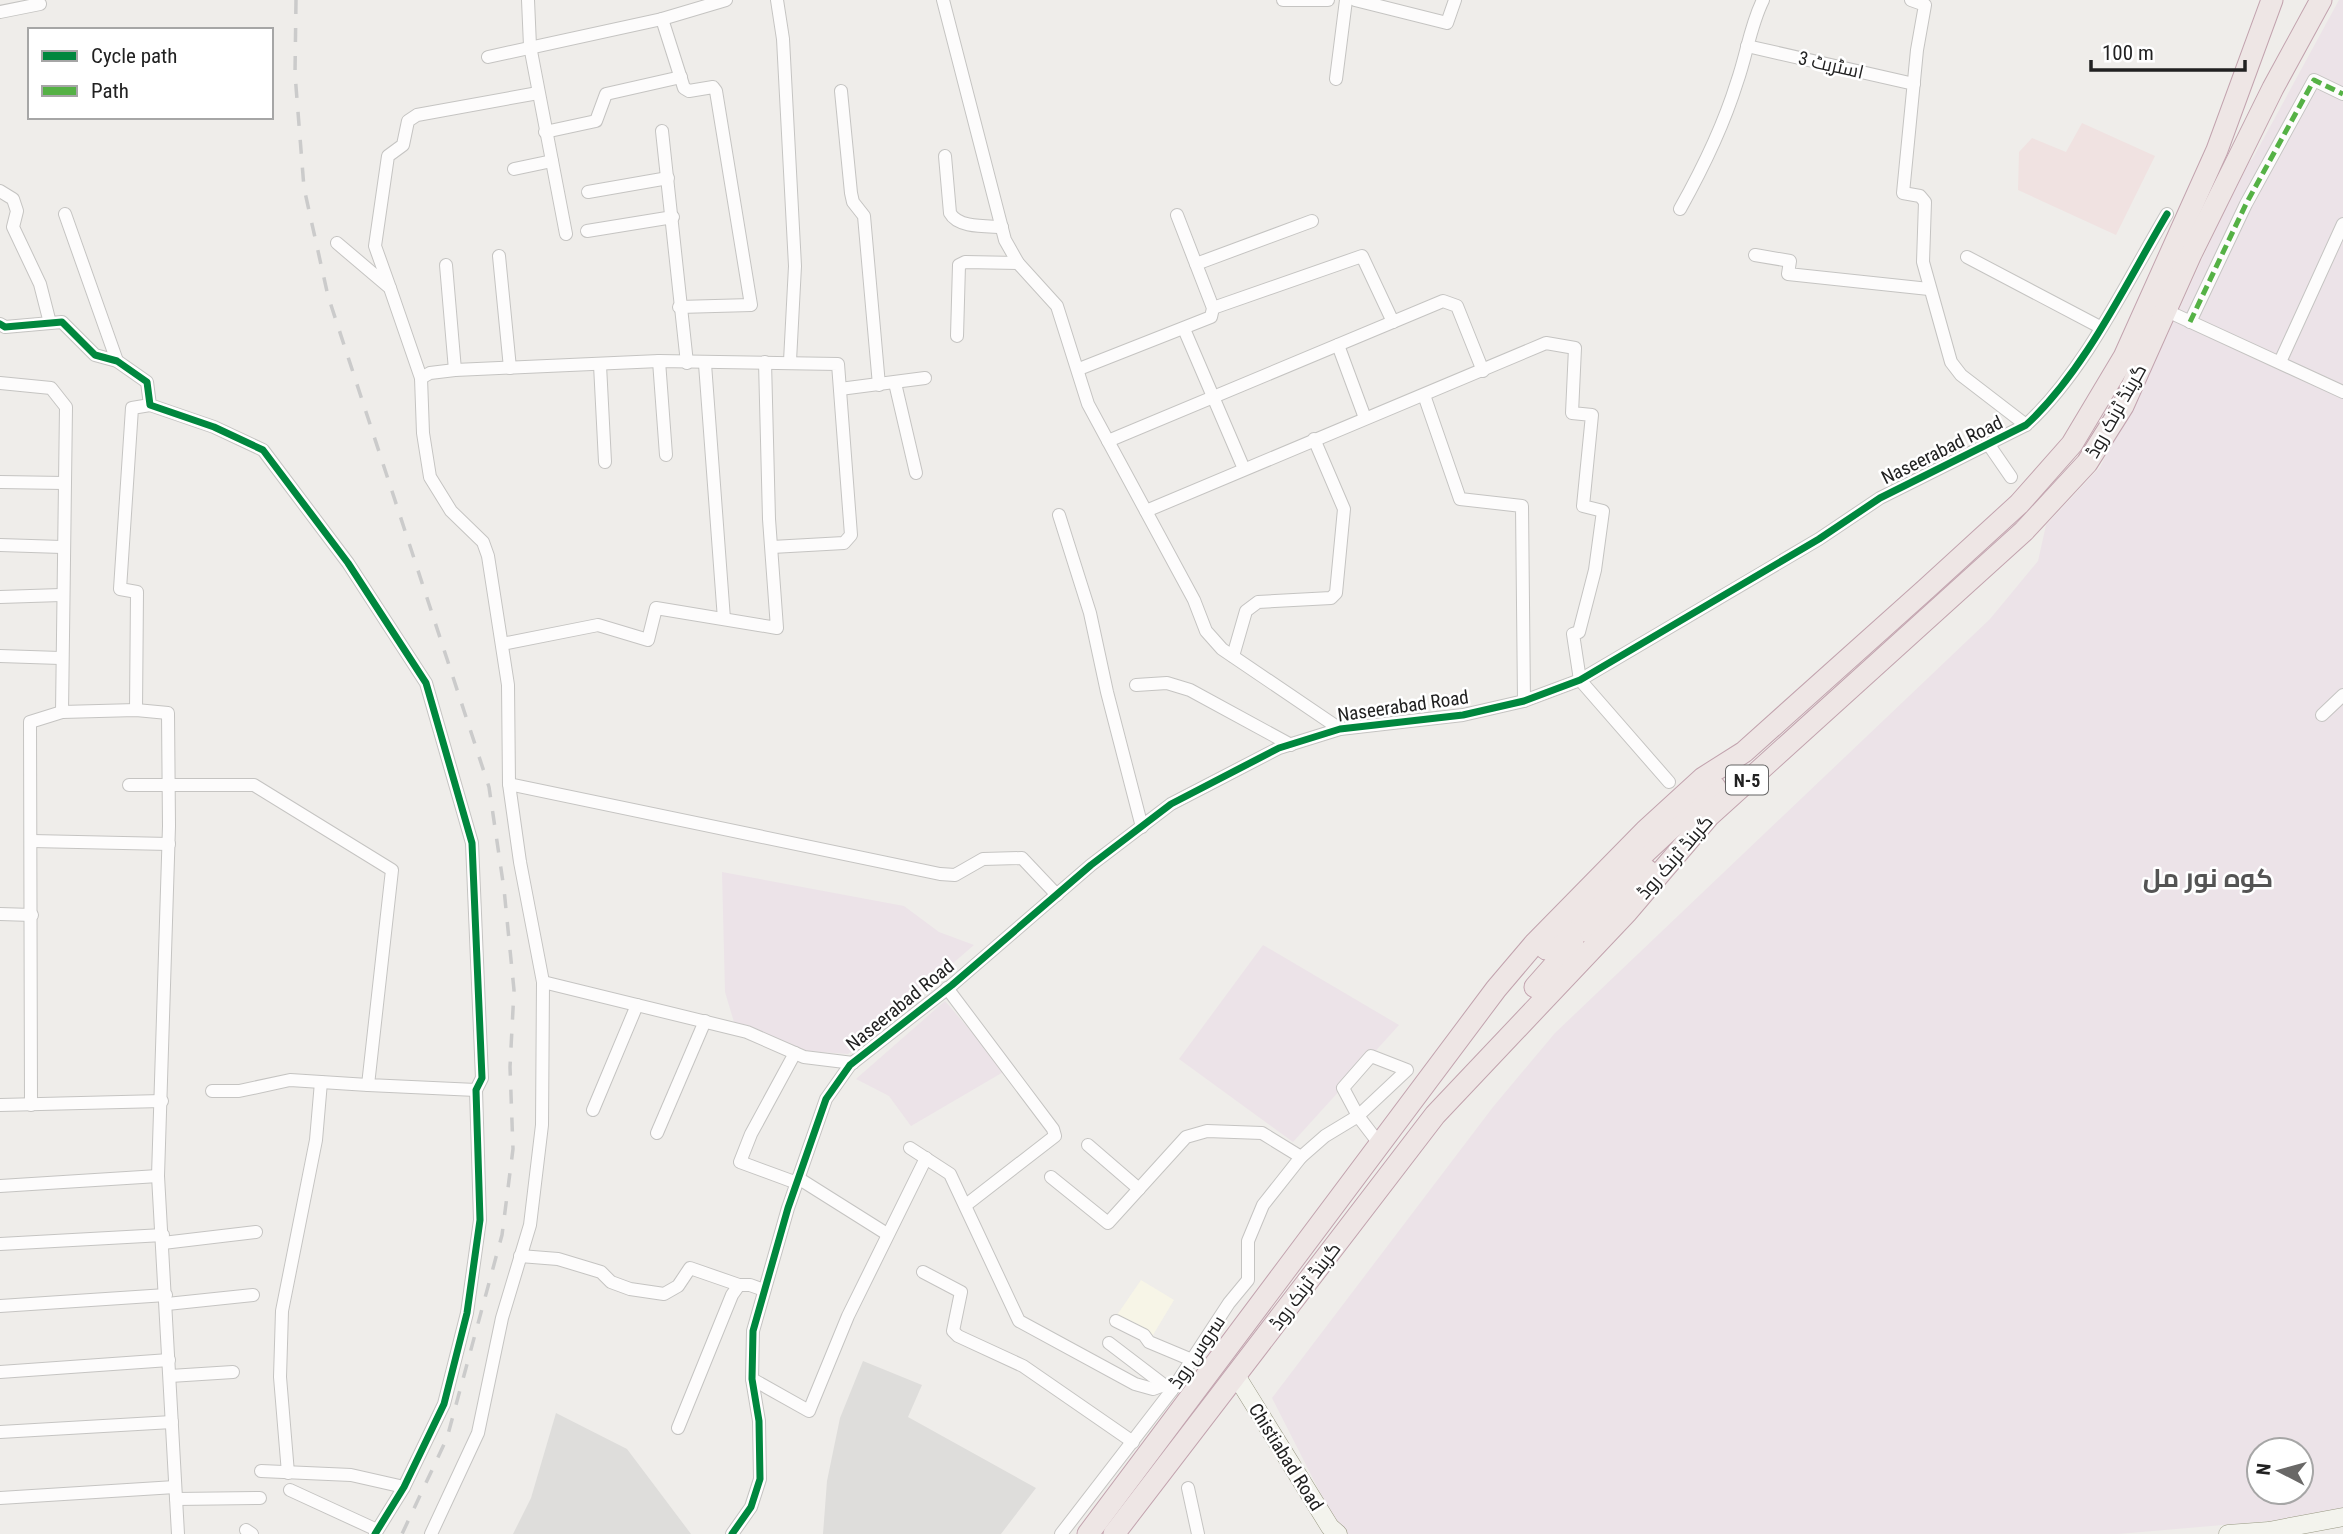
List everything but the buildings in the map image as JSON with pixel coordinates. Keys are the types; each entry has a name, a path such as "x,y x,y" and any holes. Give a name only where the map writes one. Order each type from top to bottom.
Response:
{"highway":[{"name":"گرینڈ ٹرنک روڈ","path":"1088,1534 1496,989 1535,943 1645,831 1703,778 1744,751 2019,504 2072,444 2124,357 2217,150 2272,0"},
{"path":"2217,150 2288,0"},
{"path":"2273,88 2278,59 2305,0"},
{"name":"گرینڈ ٹرنک روڈ","path":"1114,1534 1237,1377 1435,1115 1627,912 1709,816 2049,507 2107,434 2191,254 2273,88 2321,0"},
{"path":"1709,816 1586,931 1576,929 1574,919 1714,788 1744,751"},
{"path":"1431,1078 1562,932 1570,933 1573,944 1505,1022 1435,1115"}],"main road":[{"name":"Chistiabad Road","path":"1237,1377 1330,1527 1338,1534"},
{"path":"2228,1534 2326,1528 2343,1517"}],"street":[{"path":"528,0 530,46 566,234"},
{"path":"488,57 662,19 684,5 726,0"},
{"path":"777,0 783,39 795,266 790,361"},
{"path":"943,0 1002,228 1018,262 1057,306 1088,404 1194,600 1206,631 1212,640 1233,656 1340,729"},
{"path":"1283,0 1328,0"},
{"path":"1336,79 1346,0"},
{"path":"1355,0 1447,23 1455,0"},
{"path":"1680,209 1712,151 1763,0"},
{"path":"1912,0 1925,5 1903,193 1923,198 1923,262 1951,362 1961,375 2026,425"},
{"path":"0,12 40,4"},
{"path":"662,19 684,88 689,91 713,87 716,91 751,304 679,307"},
{"name":"اسٹریٹ 3","path":"1747,46 1914,84"},
{"path":"545,132 596,121 606,94 681,76"},
{"path":"2190,322 2246,204 2314,80 2343,94"},
{"path":"841,90 851,193 853,202 864,216 879,385"},
{"path":"431,1534 478,1433 502,1318 530,1226 542,1125 543,982 520,862 509,784 508,685 493,579 483,542 450,511 430,477 423,433 421,379 375,246 388,156 403,145 408,121 417,115 538,93"},
{"path":"662,131 687,363"},
{"path":"945,156 950,213 953,219 1002,228"},
{"path":"514,169 552,161"},
{"path":"588,192 668,178"},
{"path":"0,191 13,199 17,211 13,227 40,284 50,323"},
{"path":"65,214 117,361"},
{"name":"Naseerabad Road","path":"732,1534 751,1507 760,1479 759,1421 752,1379 753,1331 826,1099 853,1063 1171,804 1291,745 1340,729 1463,715 1524,701 1580,680 1819,539 1880,498 2026,425 2043,410 2100,327 2168,214"},
{"path":"1079,369 1211,317 1213,308 1177,215"},
{"path":"587,231 673,218"},
{"path":"1196,264 1312,221"},
{"path":"2280,362 2343,224"},
{"path":"337,243 390,288"},
{"path":"2330,252 2343,258"},
{"path":"1755,255 1790,261 1788,274 1930,289"},
{"path":"499,256 510,368"},
{"path":"1213,308 1362,256 1393,322"},
{"path":"1967,257 2100,327"},
{"path":"957,336 959,265 965,262 1018,262"},
{"path":"446,265 455,370"},
{"path":"1108,441 1443,301 1457,306 1483,371"},
{"path":"2166,311 2343,392"},
{"path":"0,324 5,327 62,322 95,355 117,361 147,382 150,405"},
{"path":"1184,329 1244,469"},
{"path":"1146,510 1546,343 1576,348 1572,413 1592,415 1583,506 1604,511 1595,570 1579,632 1573,634 1580,680 1669,782"},
{"path":"1338,345 1366,418"},
{"path":"421,379 430,373 455,370 660,361 790,361 838,364 850,535 844,543 772,547"},
{"path":"660,361 666,455"},
{"path":"502,644 598,625 648,640 656,608 777,628 765,362"},
{"path":"705,363 724,619"},
{"path":"600,365 605,462"},
{"path":"840,389 925,377"},
{"path":"0,383 51,388 61,396 66,407 60,658 62,712"},
{"path":"895,383 916,473"},
{"path":"1424,395 1461,499 1522,506 1524,701"},
{"path":"136,710 137,592 120,589 132,408 150,405 214,427 263,450 348,563 426,683 471,844 482,1077 477,1090 480,1220 467,1313 444,1404 404,1487 376,1532 290,1490"},
{"path":"1233,656 1246,611 1258,602 1331,598 1336,593 1343,509 1314,439"},
{"path":"1989,445 2011,477"},
{"path":"0,482 64,483"},
{"path":"1059,515 1090,613 1107,692 1142,827"},
{"path":"0,545 62,547"},
{"path":"0,597 61,595"},
{"path":"0,656 60,658"},
{"path":"1136,685 1167,683 1191,690 1291,745"},
{"path":"2322,715 2343,695"},
{"path":"31,1105 30,722 62,712 136,710 168,713 169,844 159,1176 178,1534"},
{"path":"509,784 940,874 955,875 983,859 1022,858 1057,895"},
{"path":"129,785 254,785 392,870 368,1085"},
{"path":"32,841 169,844"},
{"path":"0,914 32,915"},
{"path":"543,982 747,1032 804,1057 853,1063"},
{"path":"947,988 1053,1129 1055,1136 967,1205"},
{"path":"593,1110 637,1005"},
{"path":"657,1133 705,1021"},
{"path":"795,1053 751,1134 740,1162 798,1181 887,1234"},
{"name":"سروس روڈ","path":"1062,1534 1133,1442 1168,1387 1192,1360 1228,1303 1248,1280 1248,1241 1263,1205 1301,1157 1325,1136 1357,1116 1407,1070 1371,1056 1343,1088 1357,1116"},
{"path":"212,1091 239,1091 290,1080 477,1090"},
{"path":"288,1473 280,1377 282,1311 317,1140 321,1082"},
{"path":"0,1105 162,1101"},
{"path":"1357,1116 1381,1146"},
{"path":"1051,1177 1108,1223 1186,1137 1207,1131 1262,1133 1301,1157"},
{"path":"1088,1145 1139,1189"},
{"path":"910,1148 950,1174 967,1205 1019,1321 1135,1384 1153,1388 1168,1387"},
{"path":"752,1379 809,1411 887,1234 926,1158"},
{"path":"0,1186 159,1176"},
{"path":"0,1244 163,1239 256,1232"},
{"path":"520,1256 558,1259 601,1272 611,1282 630,1289 664,1294 678,1286 690,1268 739,1285 764,1290"},
{"path":"923,1272 961,1292 953,1324 953,1331 958,1336 1023,1366 1133,1442"},
{"path":"678,1428 732,1295 739,1285"},
{"path":"0,1306 253,1295"},
{"path":"1116,1321 1144,1335 1149,1342 1192,1360"},
{"path":"1132,1361 1149,1342"},
{"path":"1109,1343 1168,1387"},
{"path":"0,1372 169,1360"},
{"path":"170,1376 233,1372"},
{"path":"0,1431 172,1423"},
{"path":"261,1471 351,1475 404,1487"},
{"path":"1188,1488 1198,1534"},
{"path":"0,1498 176,1493 260,1498"}],"shaded area":[{"path":"2339,0 2343,0 2343,1509 2316,1517 2118,1534 1348,1534 1332,1516 1272,1398 1493,1107 1555,1033 1990,619 2038,561 2046,525 2100,467 2167,336 2243,169 2253,158"},
{"path":"2082,123 2155,156 2116,235 2018,190 2019,152 2032,138 2066,152"},
{"path":"722,872 904,906 939,932 974,945 848,1054 806,1051 734,1022 725,992"},
{"path":"1263,945 1399,1025 1293,1142 1179,1059"},
{"path":"945,1001 1005,1071 911,1126 889,1096 856,1079"},
{"path":"1141,1280 1174,1300 1153,1335 1117,1315"},
{"path":"863,1361 922,1385 908,1417 1036,1488 1001,1534 823,1534 827,1481 840,1418"},
{"path":"556,1413 627,1449 691,1534 513,1534 531,1498"}],"railway":[{"path":"296,0 295,74 304,188 328,296 489,787 504,889 514,990 510,1067 513,1149 502,1235 447,1438 402,1534"}],"marked path":[{"path":"2190,322 2246,204 2314,80 2343,94"}],"cycle path":[{"path":"732,1534 751,1507 760,1479 759,1421 752,1379 753,1331 788,1208 826,1099 850,1065 952,985 1091,865 1171,804 1279,748 1340,729 1463,715 1524,701 1580,680 1819,539 1880,498 2026,425 2086,353 2167,214"},
{"path":"0,324 5,327 62,322 95,355 117,361 147,382 150,405 214,427 263,450 348,563 426,683 472,843 482,1078 476,1090 480,1220 467,1313 444,1404 404,1487 375,1534"}],"district":[{"name":"کوہ نور مل","path":"2208,878"}]}
